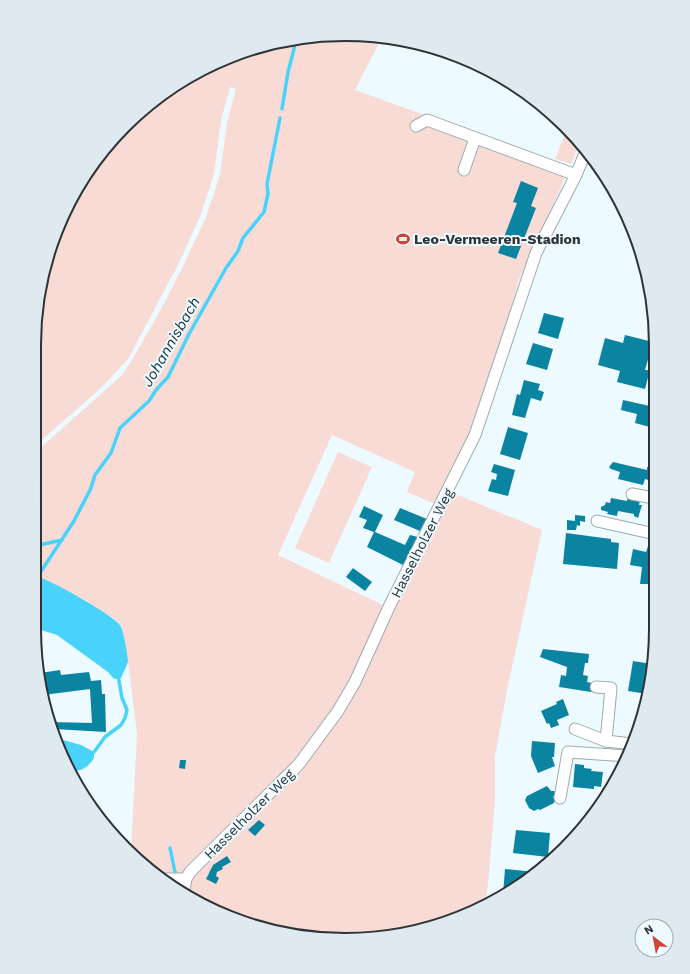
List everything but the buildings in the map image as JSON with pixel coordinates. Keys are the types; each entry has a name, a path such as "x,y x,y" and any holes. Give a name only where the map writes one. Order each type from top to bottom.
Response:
{"street":[{"path":"416,126 427,120 576,175"},
{"path":"464,170 475,138"},
{"name":"Hasselholzer Weg","path":"186,879 299,764 338,711 355,682 389,607 475,435 536,253 576,175 584,157"},
{"path":"632,494 649,497"},
{"path":"597,521 649,533"},
{"path":"596,687 611,688 606,741"},
{"path":"575,729 606,741 627,743"},
{"path":"560,798 568,752 621,756"},
{"path":"172,879 186,879 185,887"}],"shaded area":[{"path":"345,41 379,43 355,90 570,167 519,279 492,376 472,429 435,504 407,492 415,472 332,435 278,555 385,606 350,681 324,725 302,755 184,873 180,875 167,875 131,845 137,734 128,661 121,625 112,617 87,601 41,579 41,447 121,376 159,313 206,217 220,175 227,122 236,89 230,87 221,120 214,174 201,214 179,263 128,359 101,388 41,440 42,325 47,286 57,247 72,211 82,193 92,176 116,145 145,116 160,104 176,92 211,72 247,57 286,47"},
{"path":"565,135 577,149 571,164 555,159"},
{"path":"338,452 372,467 329,563 295,548"},
{"path":"453,493 542,530 507,690 495,756 495,801 487,898 461,910 424,923 385,930 345,933 305,930 266,923 229,910 189,890 191,879 313,755 330,730"}],"water":[{"path":"41,578 79,597 105,613 120,625 124,636 128,661 121,678 114,679 108,672 57,635 41,630"},
{"path":"62,740 81,745 94,752 94,758 85,768 76,770"}],"waterway":[{"name":"Johannisbach","path":"282,109 294,46"},
{"name":"Johannisbach","path":"41,571 74,521 91,488 95,475 111,453 120,428 149,401 156,390 168,377 189,334 226,268 238,251 243,238 264,212 268,194 267,184 280,118"},
{"path":"41,545 62,540"},
{"path":"90,754 94,752 105,737 121,725 125,718 127,710 122,698 118,675"},
{"path":"170,848 175,872"}],"place":[{"name":"Leo-Vermeeren-Stadion","path":"403,239"}]}
